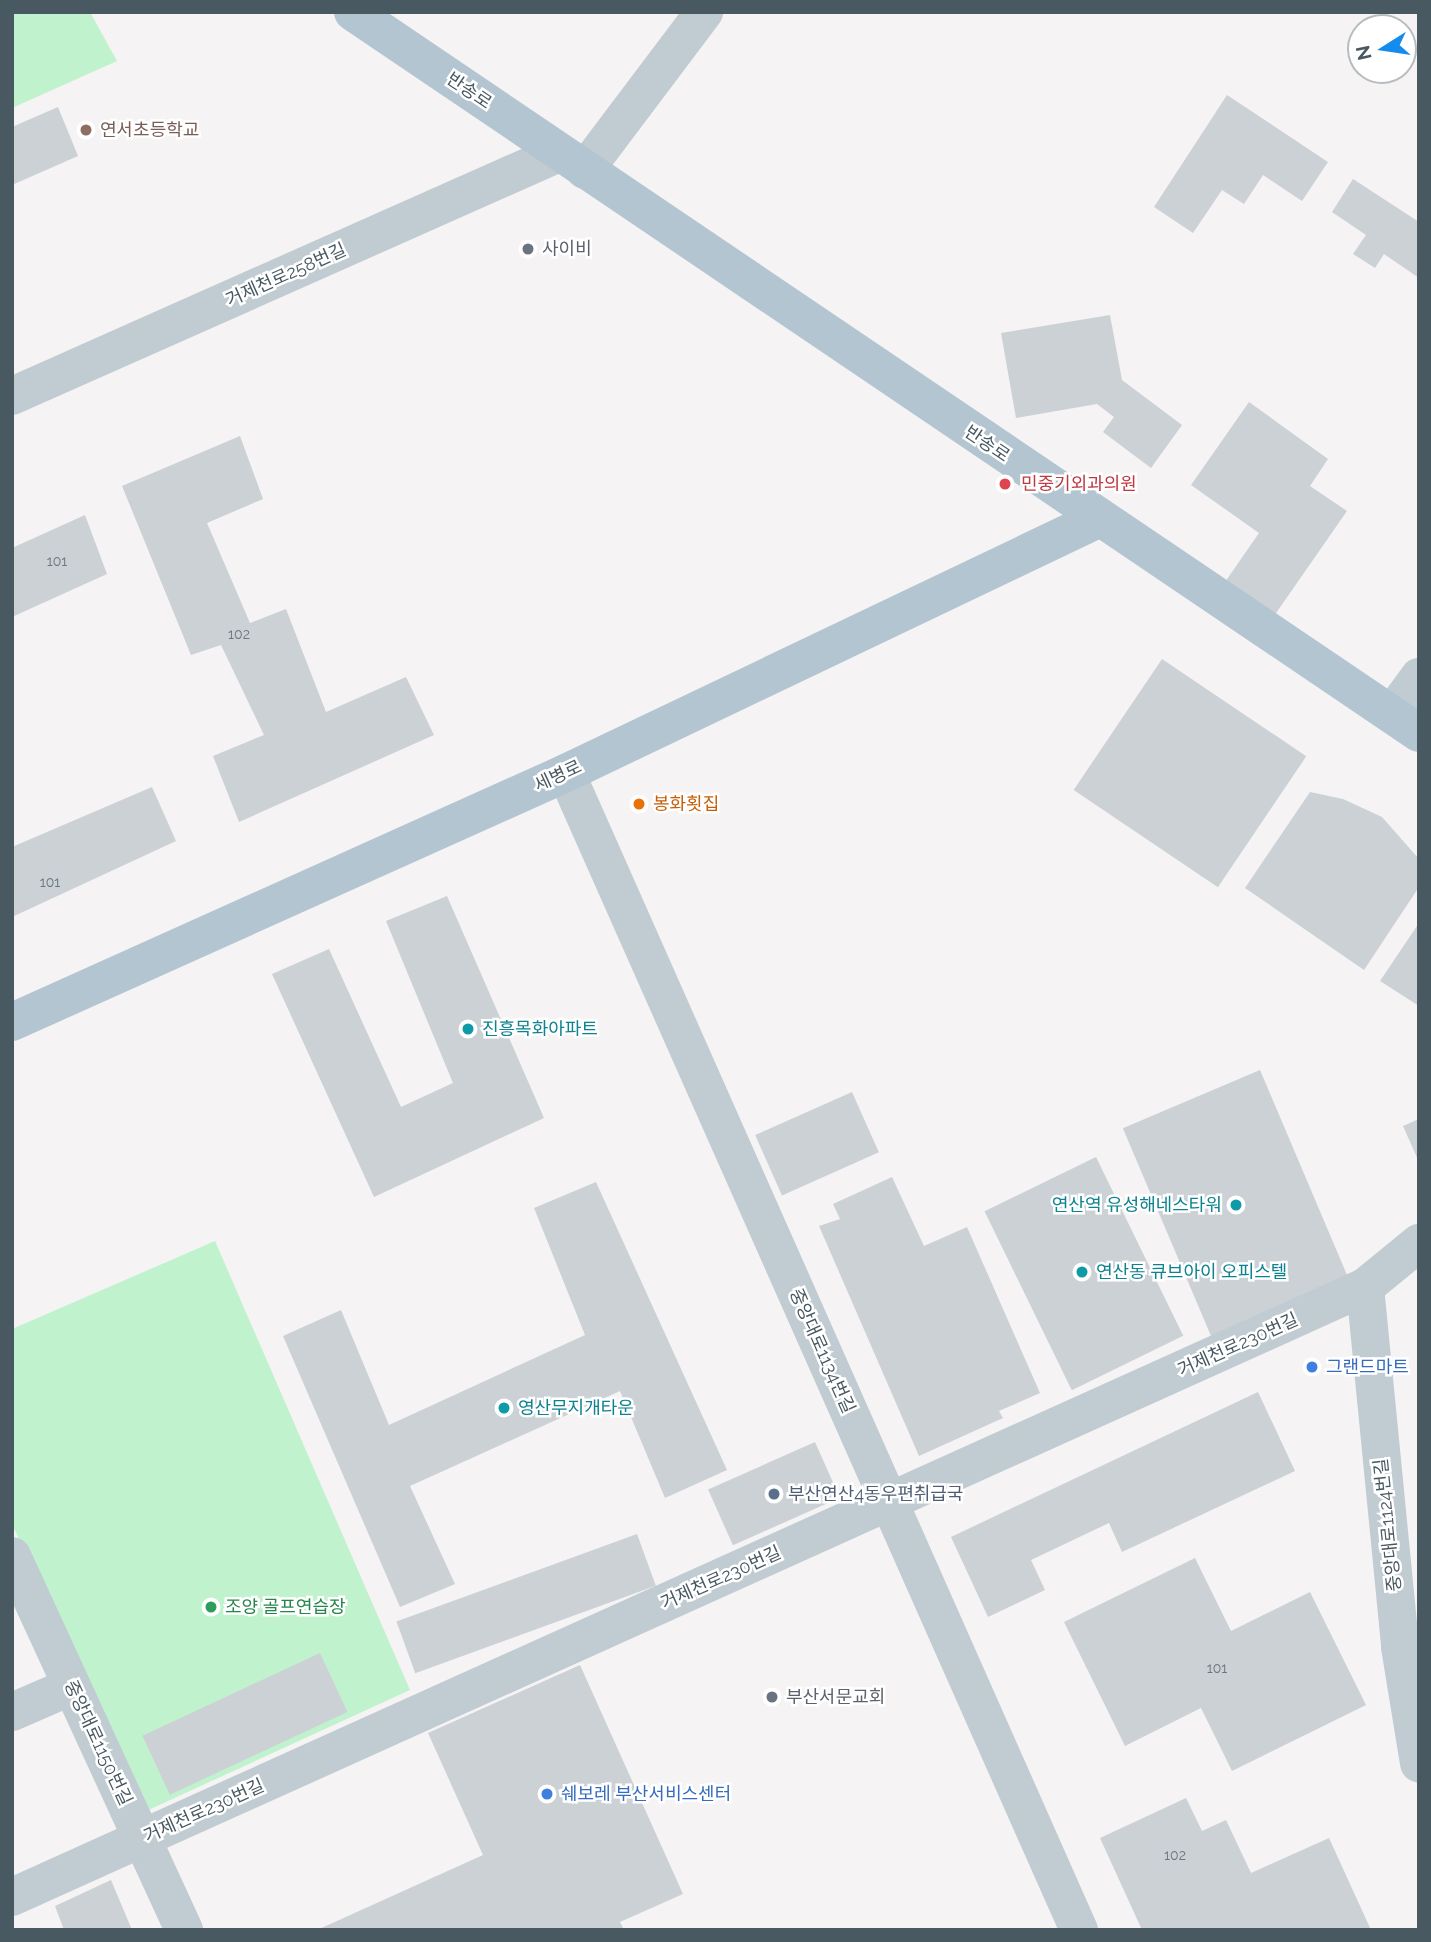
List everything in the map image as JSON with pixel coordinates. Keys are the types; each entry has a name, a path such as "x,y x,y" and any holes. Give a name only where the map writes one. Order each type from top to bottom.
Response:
{"main road":[{"name":"반송로","path":"353,12 1098,519 1405,723"},
{"name":"세병로","path":"12,1022 566,773 1098,519"}],"street":[{"path":"572,161 704,12"},
{"name":"거제천로258번길","path":"12,397 572,161"},
{"name":"반송로","path":"1405,723 1419,677"},
{"name":"중앙대로1134번길","path":"566,773 1079,1930"},
{"name":"거제천로230번길","path":"12,1897 1365,1287 1419,1243"},
{"name":"중앙대로1124번길","path":"1365,1287 1409,1646 1419,1763"},
{"name":"중앙대로1150번길","path":"12,1556 184,1930"},
{"path":"12,1712 72,1686"}],"green space":[{"path":"12,12 90,12 117,61 12,108"},
{"name":"조양 골프연습장","path":"215,1241 410,1690 144,1812 12,1524 12,1329"}],"building":[{"path":"1227,95 1328,162 1302,201 1263,175 1244,204 1222,190 1193,233 1154,207"},
{"path":"58,107 78,156 12,185 12,127"},
{"path":"1353,179 1419,222 1419,278 1384,254 1375,268 1353,254 1366,235 1332,212"},
{"path":"1110,315 1122,380 1182,425 1151,468 1103,432 1114,417 1097,404 1016,418 1001,333"},
{"path":"1249,402 1328,459 1310,486 1347,511 1274,616 1225,582 1259,533 1191,485"},
{"path":"240,436 263,499 207,523 250,623 286,609 326,712 406,677 434,735 239,822 213,756 264,735 221,645 191,655 122,486"},
{"path":"85,515 107,574 12,617 12,548"},
{"path":"1162,659 1306,756 1218,887 1074,790"},
{"path":"152,787 176,841 12,917 12,847"},
{"path":"1310,792 1343,799 1382,817 1419,859 1419,887 1364,970 1245,888"},
{"name":"진흥목화아파트","path":"447,896 544,1118 374,1197 272,974 329,949 401,1107 453,1083 386,921"},
{"path":"1419,923 1419,1006 1380,981"},
{"name":"연산역 유성해네스타워","path":"1260,1070 1349,1279 1212,1337 1123,1128"},
{"path":"852,1092 879,1152 782,1195 755,1135"},
{"path":"1419,1119 1419,1162 1403,1126"},
{"name":"연산동 큐브아이 오피스텔","path":"1096,1157 1183,1336 1072,1390 985,1211"},
{"path":"892,1177 924,1246 967,1227 1040,1393 999,1411 1003,1418 919,1456 819,1226 840,1219 833,1204"},
{"name":"영산무지개타운","path":"596,1182 727,1470 665,1498 620,1391 410,1486 455,1584 400,1607 283,1336 341,1310 389,1425 585,1335 534,1208"},
{"path":"1258,1392 1295,1471 1122,1552 1109,1523 1031,1560 1045,1590 988,1617 951,1537"},
{"name":"부산연산4동우편취급국","path":"815,1442 840,1498 733,1545 708,1490"},
{"path":"637,1534 656,1586 415,1673 396,1622"},
{"path":"1195,1558 1231,1631 1310,1592 1366,1705 1232,1771 1201,1708 1125,1746 1064,1622"},
{"path":"320,1653 347,1712 170,1795 142,1736"},
{"name":"쉐보레 부산서비스센터","path":"580,1665 683,1894 620,1922 624,1930 317,1930 483,1855 428,1733"},
{"path":"1186,1798 1202,1831 1226,1820 1251,1873 1329,1838 1371,1930 1142,1930 1100,1838"},
{"path":"111,1880 132,1930 64,1930 55,1906"}],"place":[{"name":"연서초등학교","path":"86,130"},
{"name":"사이비","path":"528,249"},
{"name":"민중기외과의원","path":"1005,484"},
{"name":"봉화횟집","path":"639,804"},
{"name":"진흥목화아파트","path":"468,1029"},
{"name":"연산역 유성해네스타워","path":"1236,1205"},
{"name":"연산동 큐브아이 오피스텔","path":"1082,1272"},
{"name":"그랜드마트","path":"1312,1367"},
{"name":"영산무지개타운","path":"504,1408"},
{"name":"부산연산4동우편취급국","path":"774,1494"},
{"name":"조양 골프연습장","path":"211,1607"},
{"name":"부산서문교회","path":"772,1697"},
{"name":"쉐보레 부산서비스센터","path":"547,1794"}]}
